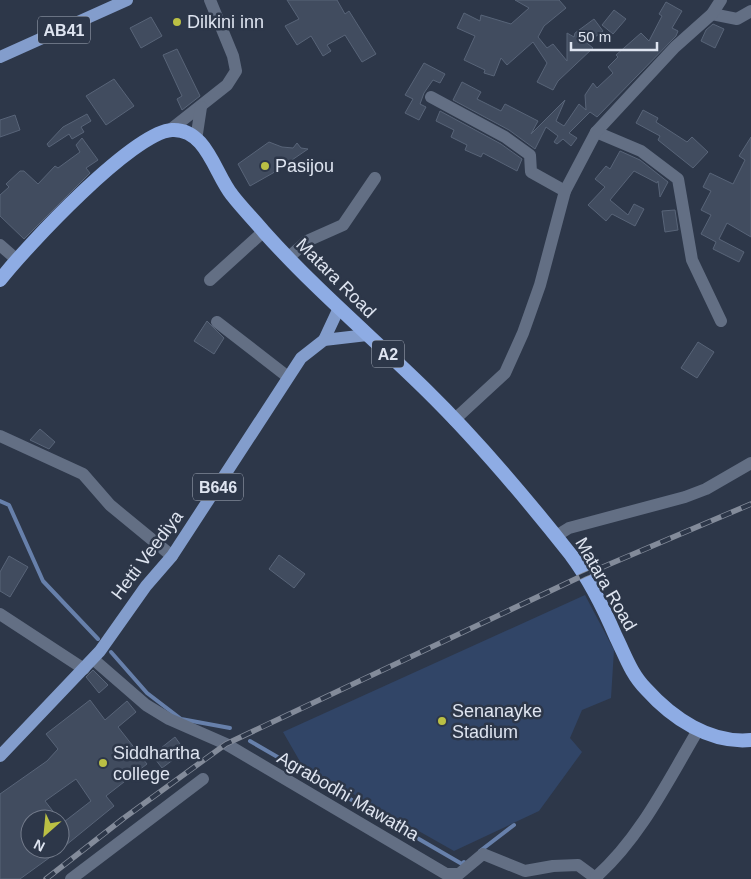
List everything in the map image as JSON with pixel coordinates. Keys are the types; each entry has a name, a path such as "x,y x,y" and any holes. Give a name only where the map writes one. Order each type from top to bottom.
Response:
{"highway":[{"name":"Matara Road","path":"170,130 189,133 196,140 212,158 231,194 288,258 338,310 367,335 454,420 556,536 584,575 635,676 662,705 698,730 729,740 751,740"},
{"path":"0,280 16,259 114,163 148,139 170,130"}],"main road":[{"name":"AB41","path":"0,57 127,0"},
{"name":"Hetti Veediya","path":"0,756 84,669 111,636 146,586 172,556 288,377 308,352 324,340 338,310"},
{"path":"324,340 367,335"}],"street":[{"path":"170,130 228,86 236,71 233,56 210,0"},
{"path":"454,420 505,373 524,333 540,285 565,191 596,132 675,47 712,14 721,0"},
{"path":"712,14 737,19 751,11"},
{"path":"431,97 505,137 530,155 531,172 565,191"},
{"path":"196,140 201,108"},
{"path":"596,132 641,151 678,179 692,260 721,321"},
{"path":"288,258 307,242 343,225 375,178"},
{"path":"210,280 264,231"},
{"path":"0,245 16,259"},
{"path":"217,322 288,377"},
{"path":"0,436 82,474 110,505 172,556"},
{"path":"556,536 568,528 685,497 706,489 751,463"},
{"path":"0,614 84,669"},
{"name":"Agrabodhi Mawatha","path":"96,655 146,705 169,719 226,744 446,874 459,874 483,854 525,871 553,866 578,866 596,878"},
{"path":"596,878 617,858 646,818 698,730"},
{"path":"71,879 203,779"}],"shaded area":[{"name":"Senanayke Stadium","path":"585,595 614,650 611,698 582,710 570,738 582,752 539,811 454,851 302,765 283,732"}],"building":[{"path":"287,0 337,0 345,14 349,11 376,54 362,62 345,35 327,45 331,51 323,56 311,36 297,45 285,26 299,19"},
{"path":"515,0 559,0 566,8 544,26 538,37 547,48 553,44 567,61 567,33 574,37 575,33 594,19 603,31 587,43 593,48 558,81 553,90 537,82 547,63 533,42 507,65 501,58 494,76 484,73 485,70 464,60 475,36 457,28 464,13 480,21 481,15 511,24 529,8"},
{"path":"666,2 682,11 672,28 678,31 676,36 597,117 590,112 569,133 577,138 571,146 563,139 557,144 554,142 558,136 546,127 535,149 509,130 453,100 462,82 481,92 477,99 501,111 505,104 538,121 531,134 565,100 556,121 564,126 579,104 586,110 585,95 593,83 597,88 613,73 608,67 618,57 616,55 641,33 649,41 662,16 659,14"},
{"path":"614,10 626,19 613,34 602,25"},
{"path":"151,17 162,36 141,48 130,28"},
{"path":"713,24 724,29 715,48 701,41 706,30"},
{"path":"177,49 200,96 182,110 177,99 182,96 163,55"},
{"path":"424,63 445,74 440,83 433,80 424,93 420,104 426,107 419,120 405,113 413,99 405,95"},
{"path":"114,79 134,106 106,125 86,96"},
{"path":"643,110 658,118 656,122 687,142 692,137 708,152 693,168 658,140 660,136 636,123"},
{"path":"440,111 501,144 522,159 517,171 483,153 481,157 465,150 467,145 451,137 454,130 436,121"},
{"path":"87,114 91,121 81,127 84,132 72,139 69,134 49,147 47,144 63,127"},
{"path":"15,115 20,130 0,137 0,120"},
{"path":"751,137 751,237 727,223 719,239 744,252 739,262 713,249 716,242 701,234 711,215 701,210 711,191 703,187 710,173 733,184 745,160 739,156"},
{"path":"82,138 98,160 86,168 90,173 24,239 0,216 0,195 9,187 6,184 20,171 24,171 38,184 55,166 58,168 80,152 76,145"},
{"path":"269,142 282,147 293,148 297,143 301,148 308,149 250,186 238,164"},
{"path":"620,151 640,160 668,182 660,197 658,181 657,183 634,171 610,200 628,215 634,204 644,209 635,226 612,214 606,221 588,205 605,187 595,179 606,166 610,169"},
{"path":"675,210 678,230 665,232 662,211"},
{"path":"207,321 224,338 214,354 194,341"},
{"path":"698,342 714,352 697,378 681,368"},
{"path":"40,429 55,442 49,449 30,440"},
{"path":"279,555 305,574 294,588 269,569"},
{"path":"9,556 28,567 10,597 0,591 0,572"},
{"path":"93,670 108,685 99,693 86,677"},
{"path":"90,700 105,720 127,701 136,712 118,727 147,764 106,796 114,806 70,842 70,817 91,801 76,779 45,801 51,809 20,809 20,859 48,859 20,879 0,879 0,794 47,761 58,749 46,734"},
{"path":"175,737 185,751 162,768 152,755"}],"waterway":[{"path":"0,501 9,505 43,581 98,639"},
{"path":"111,652 147,693 181,719 230,728"},
{"path":"250,741 462,864 464,862"},
{"path":"480,851 514,825"}],"railway":[{"path":"46,879 124,818 226,744 584,575 751,504"}],"place":[{"name":"Dilkini inn","path":"177,22"},
{"name":"Pasijou","path":"265,166"},
{"name":"Senanayke Stadium","path":"442,721"},
{"name":"Siddhartha college","path":"103,763"}]}
